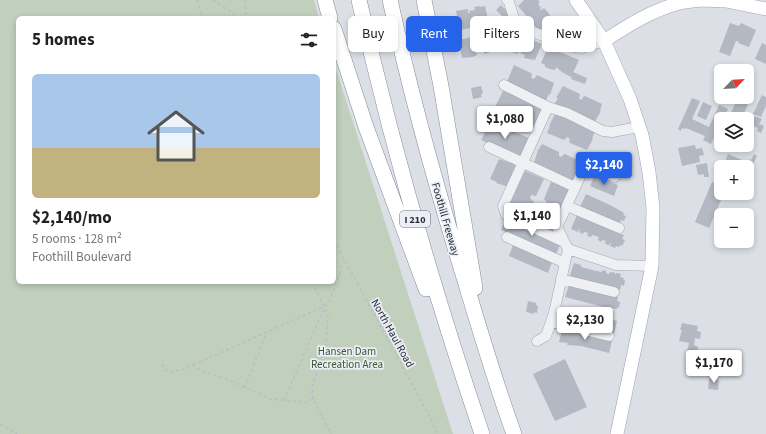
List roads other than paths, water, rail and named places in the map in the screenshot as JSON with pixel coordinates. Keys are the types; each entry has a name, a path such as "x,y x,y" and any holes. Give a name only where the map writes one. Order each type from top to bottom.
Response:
{"highway":[{"path":"325,0 329,16"},
{"name":"I 210","path":"359,0 412,211 481,434"},
{"name":"Foothill Freeway","path":"390,0 406,69 432,167 482,336 514,434"},
{"path":"424,0 442,86 482,336"},
{"path":"336,35 389,191 481,434"}],"main road":[{"path":"576,0 604,41 630,99 639,127 649,172 653,208 652,266 617,434"},
{"path":"604,41 630,24 680,1 726,0 750,2 766,9"}],"lane":[{"path":"507,0 513,16"},
{"path":"534,33 568,46 582,48 604,41"},
{"path":"504,85 548,107 567,113 603,131 612,132 639,127"},
{"path":"548,107 503,206 506,215 566,246 616,265 652,266"},
{"path":"489,146 576,186"},
{"path":"537,341 546,336 562,280 565,263 566,246 557,227 585,166 616,177"},
{"path":"567,206 620,228"},
{"path":"507,237 565,263"},
{"path":"562,280 614,292"},
{"path":"551,322 609,336"}],"park label":[{"name":"Hansen Dam Recreation Area","path":"347,357"}]}
